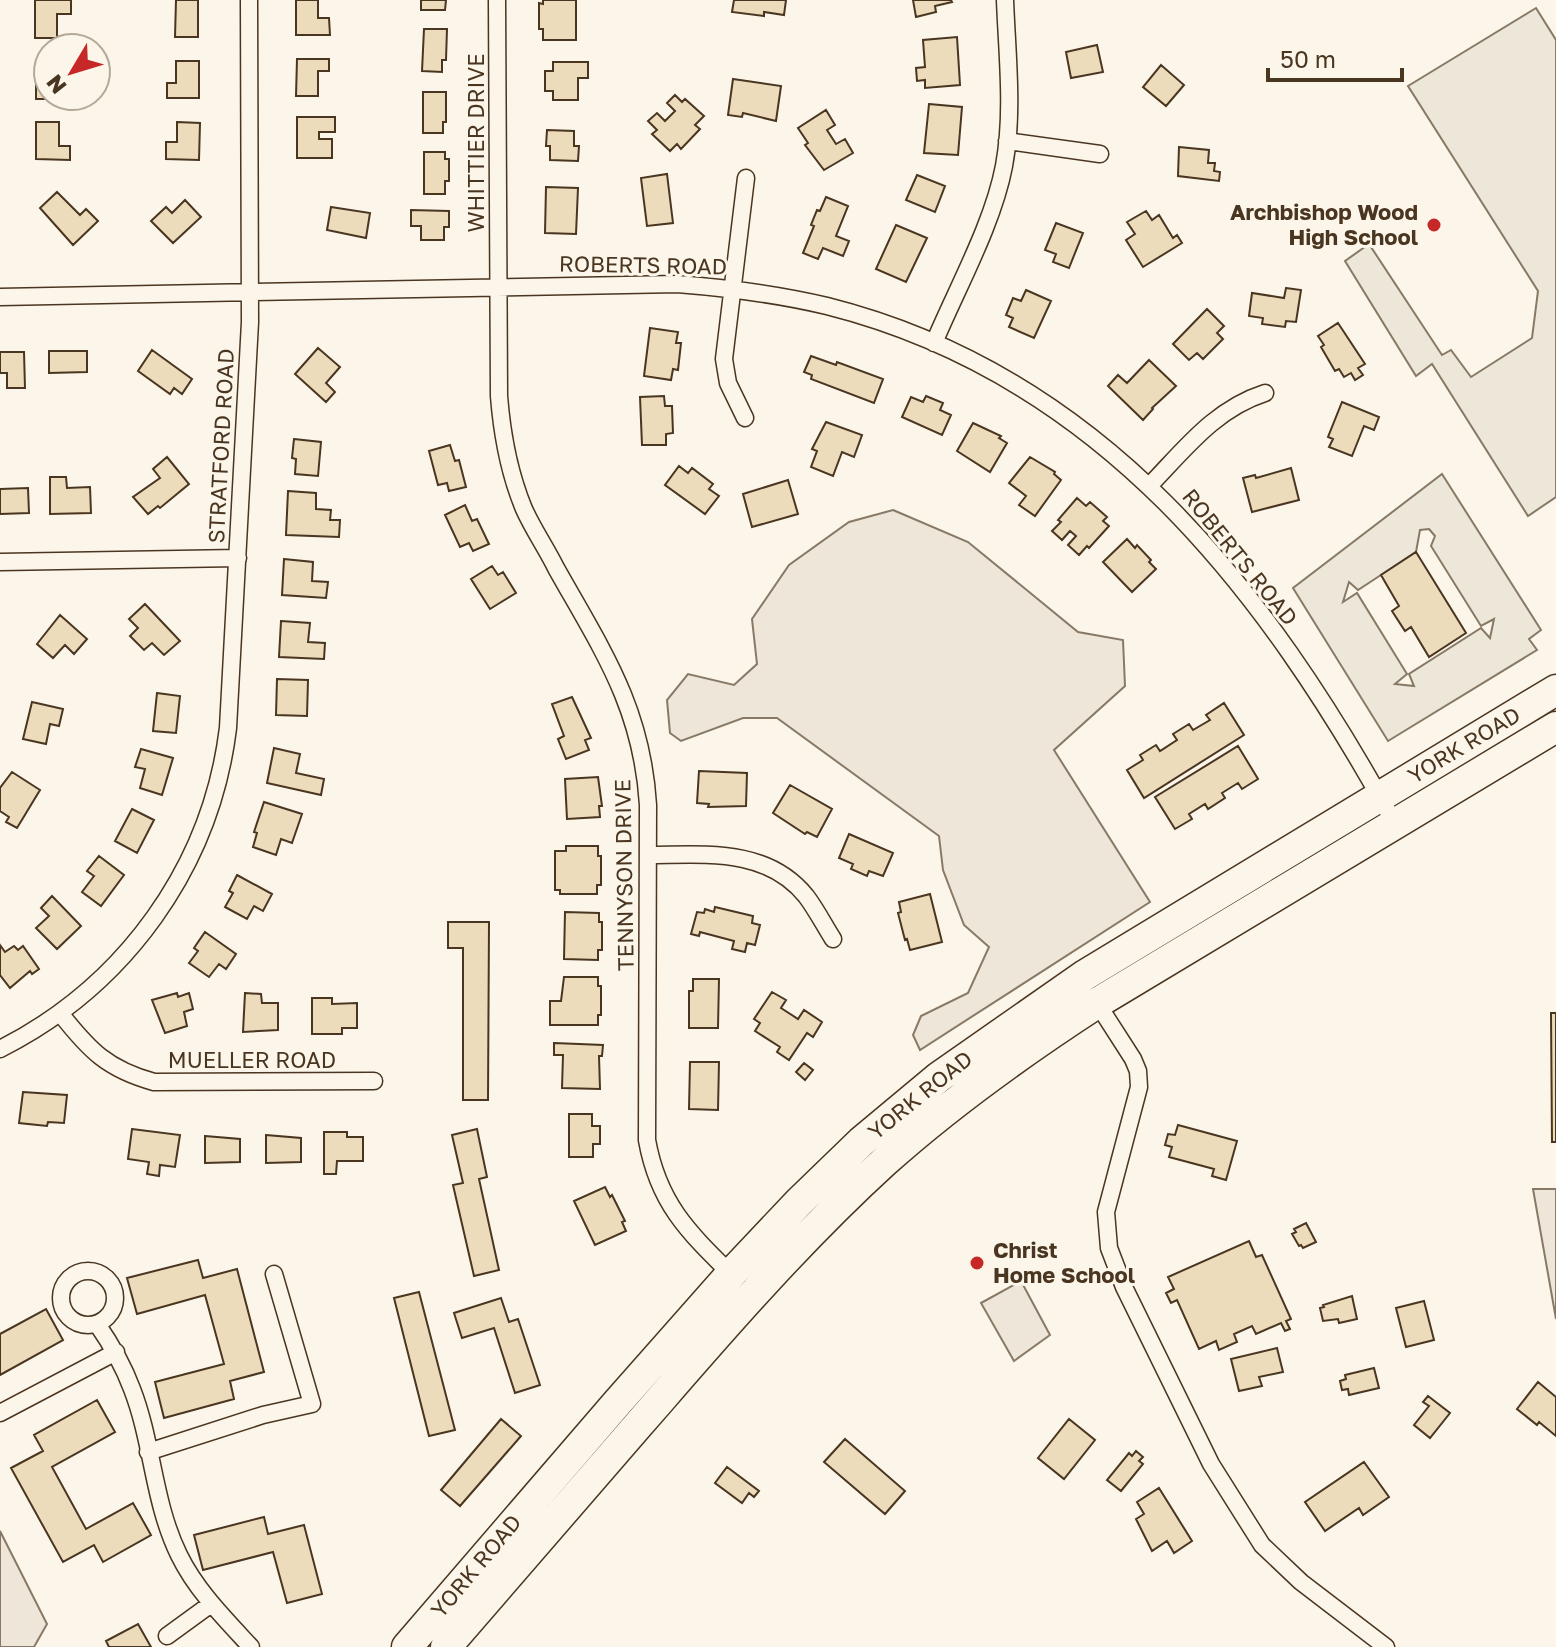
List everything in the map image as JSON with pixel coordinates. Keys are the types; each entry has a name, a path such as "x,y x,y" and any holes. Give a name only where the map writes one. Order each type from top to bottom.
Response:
{"highway":[{"name":"YORK ROAD","path":"407,1647 731,1274 861,1142 939,1077 1085,975 1556,690"},
{"name":"YORK ROAD","path":"446,1647 712,1340 813,1231 887,1160 1036,1043 1097,1003 1556,727"}],"street":[{"name":"STRATFORD ROAD","path":"60,1013 122,960 153,922 198,840 223,761 228,728 238,558 250,292 249,0"},
{"name":"WHITTIER DRIVE","path":"497,0 498,286"},
{"path":"934,343 1001,181 1009,109 1005,0"},
{"path":"1007,141 1100,154"},
{"path":"745,418 728,383 724,359 746,178"},
{"name":"ROBERTS ROAD","path":"0,297 677,284 733,289 828,307 934,343 1001,376 1049,405 1082,427 1150,485 1200,538 1300,670 1395,824"},
{"name":"TENNYSON DRIVE","path":"498,286 499,396 510,467 525,511 619,679 634,720 647,783 646,1121 651,1163 669,1206 690,1234 731,1274"},
{"path":"1150,485 1213,419 1227,409 1265,393"},
{"path":"0,562 238,558"},
{"path":"648,855 722,854 762,863 796,885 833,939"},
{"path":"1097,1003 1138,1071 1139,1087 1106,1212 1109,1248 1124,1287 1216,1474 1262,1545 1301,1582 1386,1647"},
{"path":"0,1049 60,1013"},
{"name":"MUELLER ROAD","path":"60,1013 86,1047 106,1063 129,1075 154,1082 374,1081"},
{"path":"148,1452 263,1415 312,1404 274,1274"},
{"path":"97,1324 116,1352 133,1391 161,1510 179,1556 211,1604 251,1647"},
{"path":"0,1413 116,1352"},
{"path":"167,1636 211,1604"}],"shaded area":[{"path":"1536,8 1556,40 1556,497 1528,516 1432,364 1416,376 1345,261 1369,244 1442,355 1451,350 1471,377 1532,338 1538,291 1408,86"},
{"path":"1442,474 1541,630 1529,639 1537,650 1388,741 1293,588","holes":["1429,529 1435,536 1431,546 1481,626 1494,619 1490,638 1481,628 1409,674 1414,686 1395,684 1407,674 1357,593 1343,602 1349,582 1358,590 1416,552 1420,530"]},
{"path":"893,510 968,542 1078,632 1123,640 1125,686 1054,750 1150,902 920,1050 913,1035 921,1016 968,993 989,947 964,925 943,870 939,836 777,718 743,718 681,741 670,733 667,700 688,674 734,685 757,664 752,619 789,565 849,522"},
{"path":"1533,1189 1556,1189 1556,1319"},
{"path":"1021,1281 1050,1335 1014,1361 981,1303"},
{"path":"0,1531 47,1624 34,1647 0,1647"}],"building":[{"path":"35,0 71,0 71,14 57,14 57,32 35,32"},
{"path":"176,0 198,0 198,37 175,37"},
{"path":"296,0 318,0 318,18 329,18 330,35 296,35"},
{"path":"421,0 446,0 445,10 421,10"},
{"path":"543,0 576,0 576,40 543,40 543,29 539,29 539,3 543,4"},
{"path":"734,0 786,0 784,15 732,12"},
{"path":"913,0 952,2 935,6 936,12 916,17"},
{"path":"424,29 447,29 446,60 442,60 442,72 422,71"},
{"path":"957,37 960,85 925,88 925,80 917,81 916,68 925,67 923,40"},
{"path":"1097,45 1103,72 1071,78 1066,52"},
{"path":"297,59 329,59 329,71 318,71 318,96 296,96"},
{"path":"176,61 199,61 199,98 167,98 167,83 176,83"},
{"path":"553,62 588,62 588,78 578,78 578,100 553,100 553,91 545,91 545,71 553,71"},
{"path":"1161,65 1184,85 1166,106 1143,87"},
{"path":"733,79 781,86 776,121 743,113 742,117 728,115"},
{"path":"423,92 446,92 443,133 423,133"},
{"path":"675,95 682,102 685,99 704,116 695,125 700,129 681,149 677,144 670,151 652,134 657,130 648,121 657,113 665,121 675,111 667,103"},
{"path":"929,104 962,107 958,155 924,153"},
{"path":"826,110 835,125 827,130 836,144 845,139 853,153 824,170 805,145 808,143 798,128"},
{"path":"297,117 335,117 335,132 319,132 319,139 332,139 332,158 297,158"},
{"path":"36,122 59,122 59,146 70,146 70,160 36,159"},
{"path":"177,122 200,123 199,160 166,159 166,142 177,142"},
{"path":"547,130 574,131 574,146 579,146 578,161 550,160 550,146 546,146"},
{"path":"1179,147 1209,150 1208,163 1215,163 1214,171 1220,172 1219,181 1178,176"},
{"path":"424,152 445,152 445,159 449,159 449,181 445,181 445,194 424,194"},
{"path":"667,174 673,223 647,226 641,178"},
{"path":"917,175 945,186 935,212 906,200"},
{"path":"546,187 578,188 576,234 545,233"},
{"path":"57,192 80,215 86,209 98,221 73,245 40,208"},
{"path":"826,197 848,206 836,236 849,241 843,256 823,248 818,259 803,253 817,210 820,211"},
{"path":"185,200 201,217 173,243 151,221 166,207 172,213"},
{"path":"331,207 370,213 366,238 327,230"},
{"path":"411,210 449,211 449,227 444,227 444,240 421,240 421,226 411,226"},
{"path":"1146,211 1152,220 1159,215 1173,238 1177,235 1182,243 1143,267 1126,240 1135,234 1127,222"},
{"path":"1056,223 1083,233 1069,268 1053,262 1056,254 1045,250"},
{"path":"896,225 927,238 906,282 876,269"},
{"path":"1286,288 1301,290 1296,322 1286,321 1285,327 1262,324 1263,318 1249,316 1252,293 1284,298"},
{"path":"1026,290 1051,301 1034,338 1009,327 1013,318 1006,315 1013,298 1021,301"},
{"path":"1207,309 1224,326 1217,333 1223,339 1203,359 1197,353 1189,360 1173,344"},
{"path":"1338,323 1365,364 1358,368 1363,375 1355,380 1351,373 1344,377 1339,369 1335,371 1321,347 1324,345 1318,336"},
{"path":"650,328 678,332 676,343 681,343 678,370 673,369 671,380 644,376"},
{"path":"318,348 340,367 326,383 335,392 326,402 295,374"},
{"path":"152,350 192,379 182,394 174,388 170,394 138,371"},
{"path":"49,351 87,351 87,372 49,373"},
{"path":"0,352 24,352 25,388 7,388 7,373 0,373"},
{"path":"811,356 883,379 874,403 811,379 812,375 804,372"},
{"path":"1149,360 1176,386 1143,420 1108,386 1118,375 1127,383"},
{"path":"664,396 665,406 672,406 673,433 666,434 666,445 642,445 640,397"},
{"path":"926,396 943,403 940,410 951,415 942,435 902,417 911,397 923,402"},
{"path":"1342,402 1379,417 1374,430 1364,426 1352,456 1329,447 1333,439 1328,437"},
{"path":"826,422 862,435 854,457 842,452 833,476 811,467 817,451 812,449"},
{"path":"973,423 1001,436 999,438 1007,443 990,472 957,451"},
{"path":"294,439 321,442 318,476 295,474 296,459 292,458"},
{"path":"450,445 455,461 459,460 466,487 449,491 447,483 438,485 429,451"},
{"path":"167,457 189,484 148,514 133,497 160,478 153,469"},
{"path":"1030,457 1055,472 1061,480 1035,516 1019,505 1026,496 1009,483"},
{"path":"679,466 688,473 692,468 713,484 709,489 719,496 705,514 665,485"},
{"path":"1291,468 1299,500 1252,512 1243,478 1255,475 1256,478"},
{"path":"50,477 66,477 67,488 90,487 91,513 50,514"},
{"path":"788,480 798,514 752,527 743,494"},
{"path":"28,488 29,513 0,514 0,489"},
{"path":"288,491 316,493 316,509 331,510 330,520 340,520 339,537 286,535"},
{"path":"1077,498 1086,506 1090,502 1107,517 1103,521 1109,526 1079,555 1068,545 1076,536 1070,531 1062,540 1052,531"},
{"path":"465,505 472,521 477,519 489,544 473,551 469,543 460,547 445,515"},
{"path":"1127,539 1135,548 1137,545 1156,569 1132,592 1103,562"},
{"path":"1416,552 1466,633 1429,657 1411,627 1405,631 1392,611 1399,606 1381,575"},
{"path":"284,559 313,562 312,581 328,582 326,598 282,595"},
{"path":"492,566 498,575 503,572 516,593 490,609 471,579"},
{"path":"145,604 180,641 164,655 152,643 144,650 130,636 138,628 129,619"},
{"path":"60,615 87,639 74,654 65,645 53,658 37,644"},
{"path":"281,621 310,623 308,642 325,643 324,659 279,657"},
{"path":"277,679 308,680 307,716 276,715"},
{"path":"157,693 180,696 176,733 153,731"},
{"path":"572,697 591,738 585,740 589,750 566,759 558,739 564,736 552,704"},
{"path":"32,702 63,709 59,726 50,724 46,744 23,739"},
{"path":"1224,703 1244,735 1144,798 1127,770 1143,760 1140,755 1156,745 1160,751 1177,740 1173,734 1189,724 1193,730 1210,720 1206,715"},
{"path":"1238,746 1258,779 1242,789 1238,783 1222,793 1225,798 1208,809 1205,804 1189,814 1192,819 1175,829 1155,797"},
{"path":"274,748 300,754 296,773 324,779 321,795 267,783"},
{"path":"141,749 173,758 162,795 140,788 145,769 135,767"},
{"path":"699,771 747,773 746,806 708,807 709,804 697,803"},
{"path":"12,772 40,790 17,828 6,822 9,817 0,811 0,788"},
{"path":"598,777 602,806 599,806 600,817 567,819 565,779"},
{"path":"790,785 832,809 817,837 807,832 805,834 773,813"},
{"path":"264,802 302,814 292,843 281,839 276,855 253,847 257,833 254,832"},
{"path":"132,809 154,820 137,853 115,841"},
{"path":"849,834 893,853 883,876 869,871 867,876 851,869 853,864 839,858"},
{"path":"566,846 598,846 601,885 597,885 597,894 560,894 560,890 555,890 555,851 566,851"},
{"path":"99,856 124,875 101,906 82,892 94,876 87,871"},
{"path":"237,875 272,894 263,911 254,906 247,919 225,907 233,893 229,891"},
{"path":"930,894 942,942 910,950 898,913 901,912 899,902"},
{"path":"52,896 81,926 57,949 36,928 49,916 41,908"},
{"path":"715,907 753,916 752,923 760,925 755,945 747,943 745,952 732,949 734,941 700,932 699,936 691,934 697,912 704,913 705,909 714,912"},
{"path":"565,912 599,913 602,950 598,950 598,960 564,959"},
{"path":"448,922 489,922 488,1100 463,1100 463,948 448,948"},
{"path":"205,932 236,954 226,969 219,964 209,977 189,963 198,951 194,948"},
{"path":"0,945 5,952 14,946 18,950 23,946 39,969 32,974 30,971 10,988 0,975"},
{"path":"564,977 598,977 601,1015 598,1015 598,1025 550,1025 550,1001 561,1001"},
{"path":"693,979 719,979 718,1028 689,1028 689,991 693,991"},
{"path":"772,992 786,1000 781,1008 798,1019 804,1010 822,1022 813,1037 807,1033 789,1060 777,1052 780,1047 755,1031 760,1023 754,1019"},
{"path":"177,993 178,997 189,993 193,1009 184,1012 187,1026 165,1033 152,1000"},
{"path":"245,993 261,994 262,1003 278,1003 278,1030 243,1032"},
{"path":"312,998 332,998 332,1004 357,1003 357,1028 342,1028 342,1034 312,1034"},
{"path":"1551,1013 1556,1013 1556,1142 1552,1142"},
{"path":"554,1043 603,1045 602,1056 599,1056 600,1089 562,1088 563,1055 554,1055"},
{"path":"690,1062 719,1062 718,1110 689,1109"},
{"path":"804,1063 813,1070 805,1080 796,1072"},
{"path":"23,1092 67,1095 64,1123 48,1122 47,1126 19,1123"},
{"path":"569,1114 592,1114 592,1126 600,1126 600,1144 593,1144 593,1157 569,1157"},
{"path":"1178,1125 1237,1141 1226,1180 1212,1176 1214,1169 1169,1157 1172,1147 1165,1145 1168,1134 1175,1135"},
{"path":"132,1129 180,1135 175,1167 160,1165 159,1176 147,1174 149,1162 128,1159"},
{"path":"477,1129 487,1177 479,1179 499,1270 474,1276 453,1185 463,1183 452,1135"},
{"path":"324,1132 347,1132 347,1137 363,1137 363,1161 337,1161 336,1174 324,1174"},
{"path":"266,1135 301,1138 301,1162 266,1163"},
{"path":"205,1136 240,1139 240,1162 205,1163"},
{"path":"605,1187 625,1221 622,1222 626,1231 595,1245 574,1201"},
{"path":"1306,1223 1316,1242 1303,1248 1292,1234 1296,1232 1294,1229"},
{"path":"1249,1241 1256,1257 1262,1255 1291,1319 1286,1321 1290,1329 1285,1331 1281,1323 1256,1334 1252,1326 1234,1334 1237,1342 1219,1350 1216,1341 1199,1349 1177,1300 1171,1303 1166,1293 1174,1289 1168,1277"},
{"path":"198,1260 203,1278 237,1269 264,1372 230,1381 234,1399 164,1418 155,1382 224,1364 205,1295 137,1314 127,1278"},
{"path":"419,1292 455,1430 429,1436 394,1298"},
{"path":"1352,1296 1357,1319 1339,1323 1338,1319 1323,1321 1320,1308 1323,1305"},
{"path":"501,1298 509,1322 518,1319 540,1385 515,1393 494,1328 462,1338 454,1313"},
{"path":"1424,1301 1434,1340 1406,1347 1396,1308"},
{"path":"46,1309 63,1340 0,1375 0,1334"},
{"path":"1277,1348 1283,1372 1259,1377 1262,1386 1239,1391 1231,1359"},
{"path":"1374,1368 1379,1388 1349,1395 1348,1389 1342,1390 1340,1381 1346,1379 1345,1375"},
{"path":"1538,1382 1556,1397 1556,1436 1517,1409"},
{"path":"1428,1396 1450,1413 1430,1438 1414,1425 1429,1406 1423,1402"},
{"path":"97,1400 115,1432 52,1467 86,1529 133,1503 151,1535 103,1562 94,1545 63,1562 11,1468 43,1451 34,1435"},
{"path":"501,1419 521,1436 460,1506 441,1490"},
{"path":"1069,1419 1095,1440 1064,1479 1038,1458"},
{"path":"845,1439 905,1491 885,1514 824,1462"},
{"path":"1136,1451 1143,1457 1139,1461 1143,1464 1121,1491 1107,1480 1129,1453 1132,1456"},
{"path":"1364,1462 1389,1497 1363,1515 1359,1508 1325,1531 1305,1502"},
{"path":"727,1467 759,1491 754,1497 749,1493 742,1503 715,1483"},
{"path":"1159,1488 1192,1541 1174,1553 1167,1541 1152,1551 1136,1519 1144,1514 1137,1502"},
{"path":"264,1517 268,1534 304,1525 322,1594 287,1603 273,1552 203,1570 194,1535"},
{"path":"138,1624 151,1647 109,1647 106,1641"}],"place":[{"name":"Archbishop Wood High School","path":"1434,225"},
{"name":"Christ Home School","path":"977,1263"}]}
